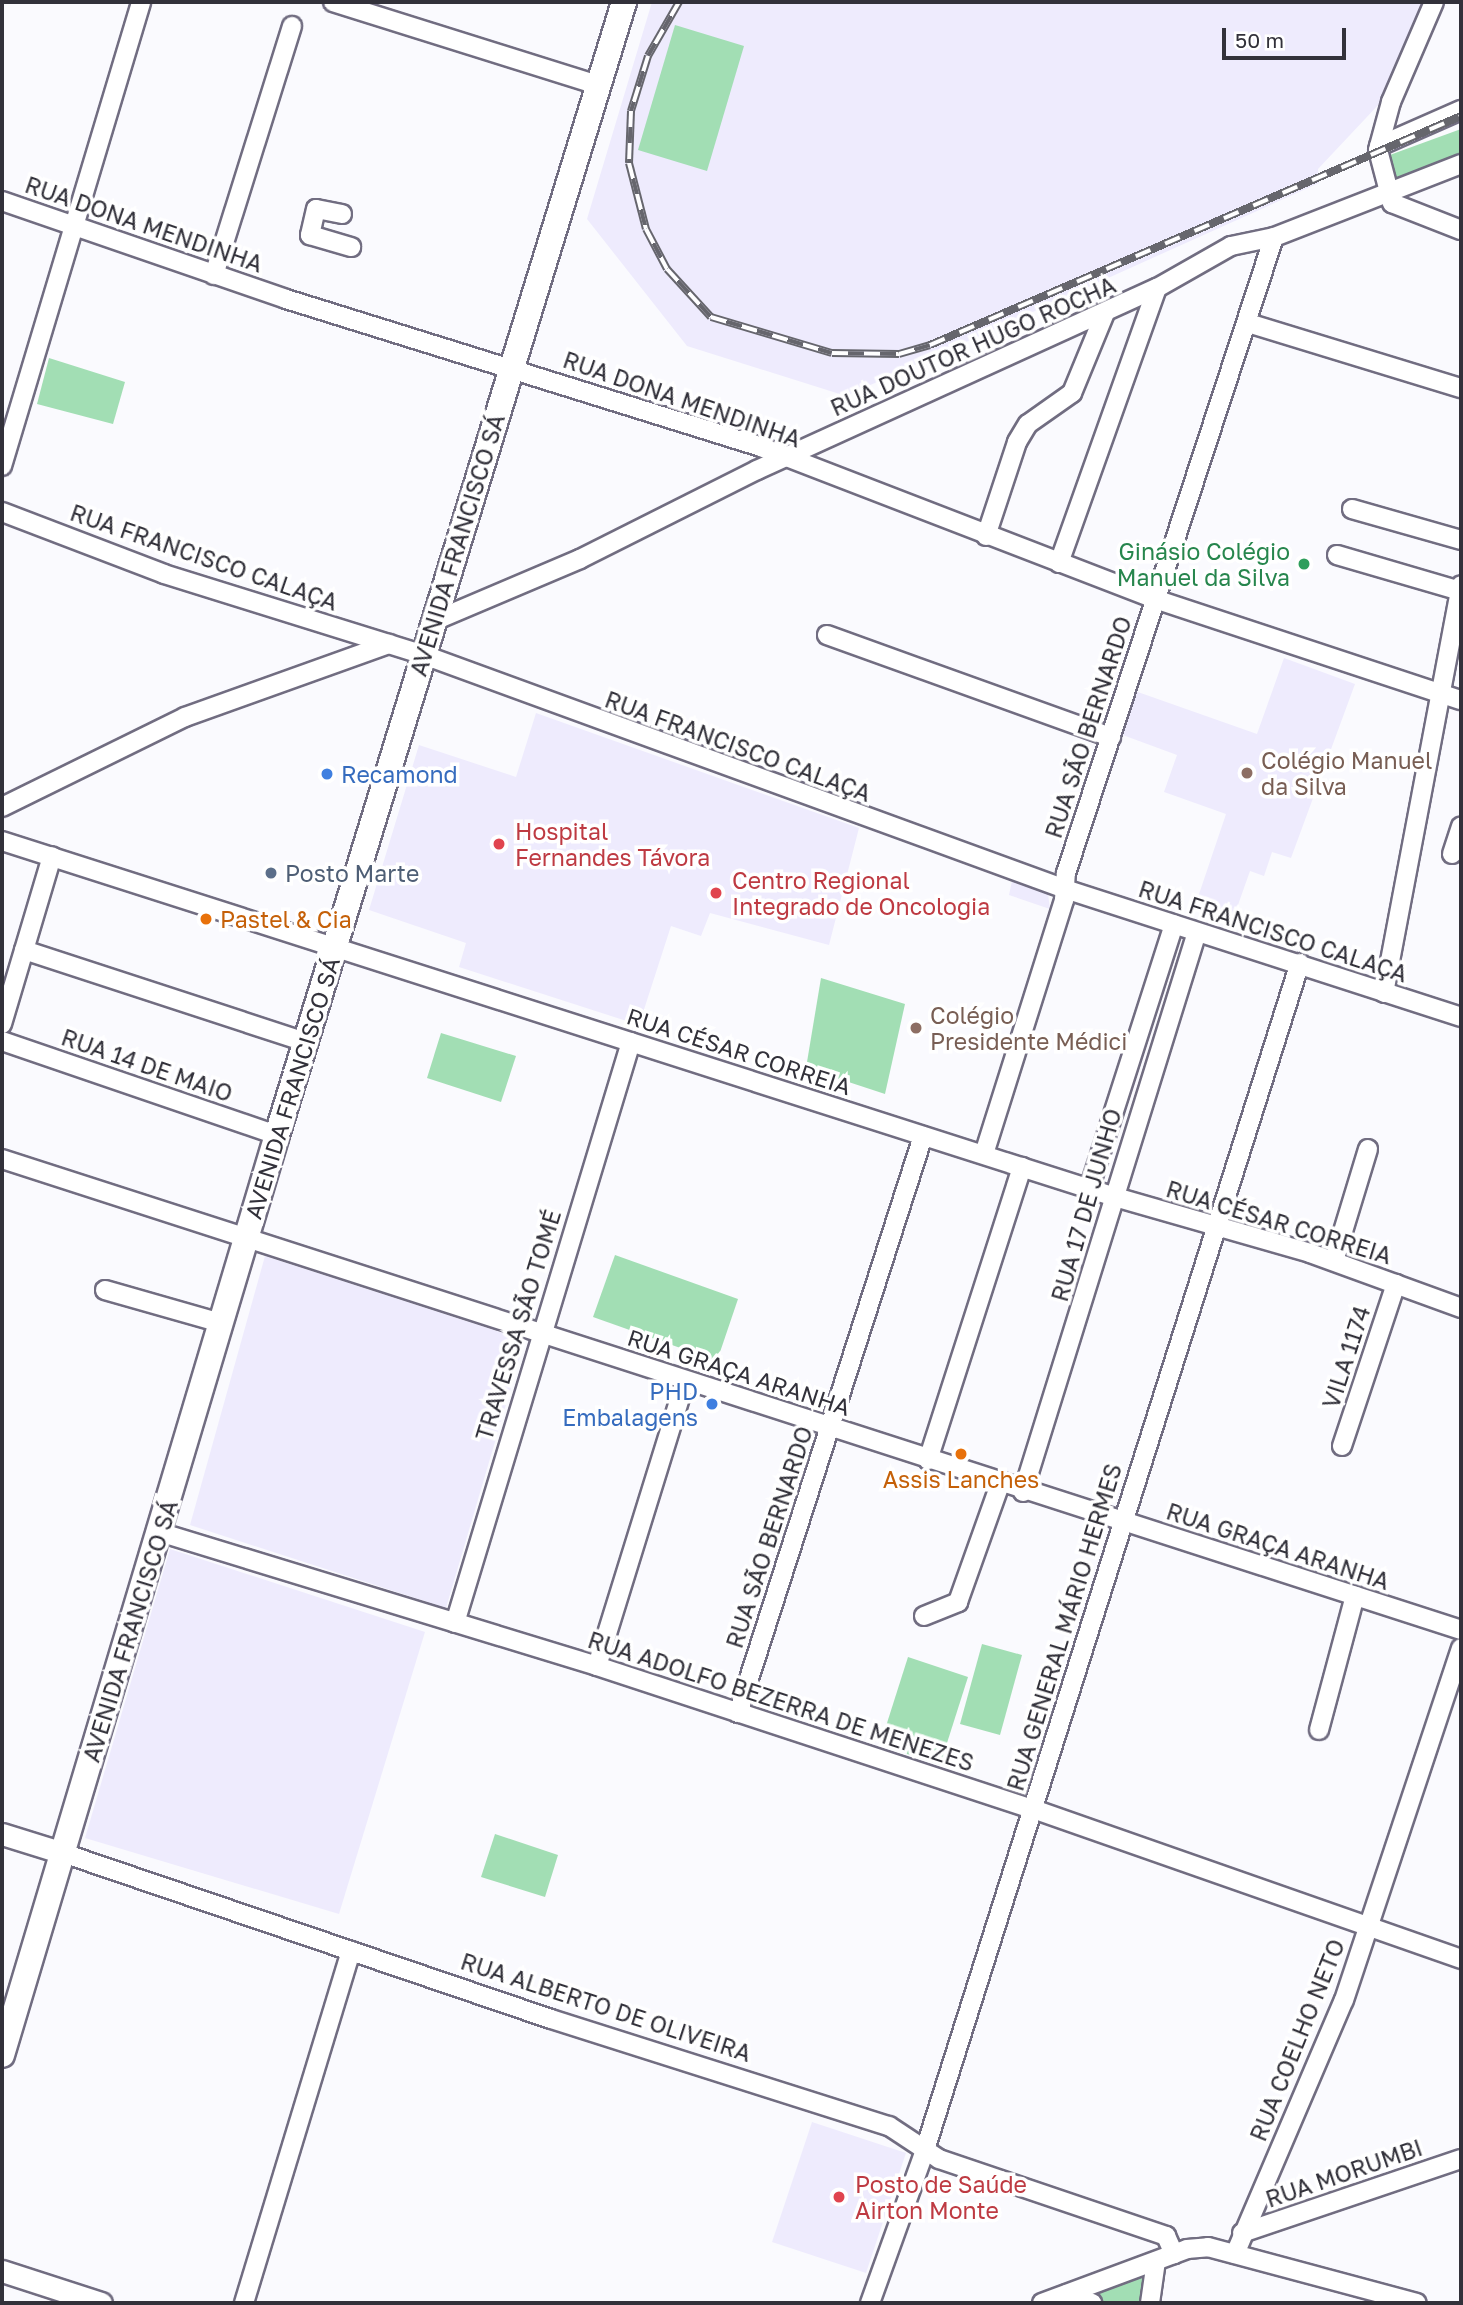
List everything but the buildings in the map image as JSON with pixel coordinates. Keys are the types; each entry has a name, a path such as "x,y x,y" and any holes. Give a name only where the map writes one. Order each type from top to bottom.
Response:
{"main road":[{"name":"AVENIDA FRANCISCO SÁ","path":"2,2055 276,1135 624,2"}],"street":[{"path":"2,466 141,2"},
{"path":"334,2 598,85"},
{"path":"1434,2 1380,140 1388,190 1398,208 1461,230"},
{"path":"214,275 292,26"},
{"path":"1380,140 1461,110"},
{"name":"RUA DOUTOR HUGO ROCHA","path":"434,621 580,559 785,458 1105,313 1157,288 1231,246 1274,237 1388,190 1461,164"},
{"name":"RUA DONA MENDINHA","path":"2,201 214,275 512,368 785,458 1155,599 1461,701"},
{"path":"342,214 316,209 310,235 351,247"},
{"name":"RUA SÃO BERNARDO","path":"985,1154 1065,889 1066,873 1274,237"},
{"path":"1059,563 1157,288"},
{"path":"986,536 1017,442 1028,424 1072,393 1105,313"},
{"path":"1248,323 1461,388"},
{"path":"1352,509 1461,540"},
{"name":"RUA FRANCISCO CALAÇA","path":"2,512 164,574 424,655 1065,889 1461,1017"},
{"path":"1337,555 1461,588 1437,692 1440,710 1384,993"},
{"path":"827,635 1111,737"},
{"path":"2,807 185,717 389,644"},
{"path":"1452,854 1461,826"},
{"name":"RUA CÉSAR CORREIA","path":"2,841 1089,1189 1334,1261 1461,1308"},
{"path":"2,1024 52,856"},
{"name":"RUA 17 DE JUNHO","path":"1089,1189 1174,924"},
{"name":"RUA 17 DE JUNHO","path":"1023,1492 1197,932"},
{"path":"24,950 305,1042"},
{"name":"RUA GENERAL MÁRIO HERMES","path":"870,2303 924,2153 1300,963"},
{"name":"RUA 14 DE MAIO","path":"2,1041 276,1135"},
{"name":"TRAVESSA SÃO TOMÉ","path":"455,1623 540,1333 631,1042"},
{"name":"RUA SÃO BERNARDO","path":"738,1713 923,1136"},
{"path":"1334,1261 1368,1149"},
{"name":"RUA GRAÇA ARANHA","path":"3,1164 247,1238 1023,1492 1461,1630"},
{"path":"928,1460 1023,1167"},
{"name":"VILA 1174","path":"1342,1446 1396,1284"},
{"path":"105,1290 221,1324"},
{"path":"597,1666 685,1381"},
{"path":"924,1616 958,1602 1000,1484"},
{"name":"RUA ADOLFO BEZERRA DE MENEZES","path":"159,1532 597,1666 1033,1809 1461,1959"},
{"path":"1320,1730 1355,1596"},
{"name":"RUA COELHO NETO","path":"1235,2254 1320,2060 1370,1925 1461,1648"},
{"name":"RUA ALBERTO DE OLIVEIRA","path":"2,1834 889,2126 911,2138 924,2153 1166,2236 1174,2254"},
{"path":"244,2303 351,1951"},
{"name":"RUA MORUMBI","path":"1242,2233 1461,2159"},
{"path":"1042,2303 1174,2254 1208,2247 1418,2303"},
{"path":"1150,2303 1156,2261"},
{"path":"2,2271 101,2303"},
{"path":"1067,2294 1091,2303"}],"shaded area":[{"path":"652,2 1425,2 1381,102 1318,169 1319,183 846,396 687,346 587,219"},
{"name":"Colégio Manuel da Silva","path":"1284,658 1355,684 1291,858 1272,852 1264,876 1250,871 1233,919 1195,906 1226,814 1164,792 1177,755 1120,734 1135,691 1257,734"},
{"path":"536,713 859,828 829,945 710,913 701,936 671,926 639,1025 459,967 466,943 369,910 419,745 516,777"},
{"path":"1012,881 1048,894 1050,909 1009,895"},
{"path":"265,1256 525,1340 446,1608 190,1525"},
{"path":"170,1549 425,1632 339,1914 85,1838"},
{"name":"Posto de Saúde Airton Monte","path":"812,2122 906,2153 866,2273 772,2242"}],"green space":[{"path":"675,25 744,46 707,171 638,150"},
{"path":"1461,129 1461,157 1395,181 1387,156"},
{"path":"49,358 125,382 113,424 37,404"},
{"path":"821,978 905,1004 885,1094 806,1068"},
{"path":"441,1033 516,1056 501,1102 427,1078"},
{"path":"615,1255 738,1299 717,1361 593,1317"},
{"path":"982,1644 1022,1655 1000,1735 960,1724"},
{"path":"908,1657 968,1677 940,1765 880,1745"},
{"path":"495,1834 558,1855 545,1897 481,1877"},
{"path":"1146,2273 1141,2303 1103,2303 1082,2297"}],"railway":[{"path":"679,2 648,56 631,111 629,163 646,229 667,269 711,317 832,353 899,354 930,345 1461,116"}],"place":[{"name":"Ginásio Colégio Manuel da Silva","path":"1304,564"},
{"name":"Colégio Manuel da Silva","path":"1247,773"},
{"name":"Recamond","path":"327,774"},
{"name":"Hospital Fernandes Távora","path":"499,844"},
{"name":"Posto Marte","path":"271,873"},
{"name":"Centro Regional Integrado de Oncologia","path":"716,893"},
{"name":"Pastel & Cia","path":"206,919"},
{"name":"Colégio Presidente Médici","path":"916,1028"},
{"name":"PHD Embalagens","path":"712,1404"},
{"name":"Assis Lanches","path":"961,1454"},
{"name":"Posto de Saúde Airton Monte","path":"839,2197"}]}
